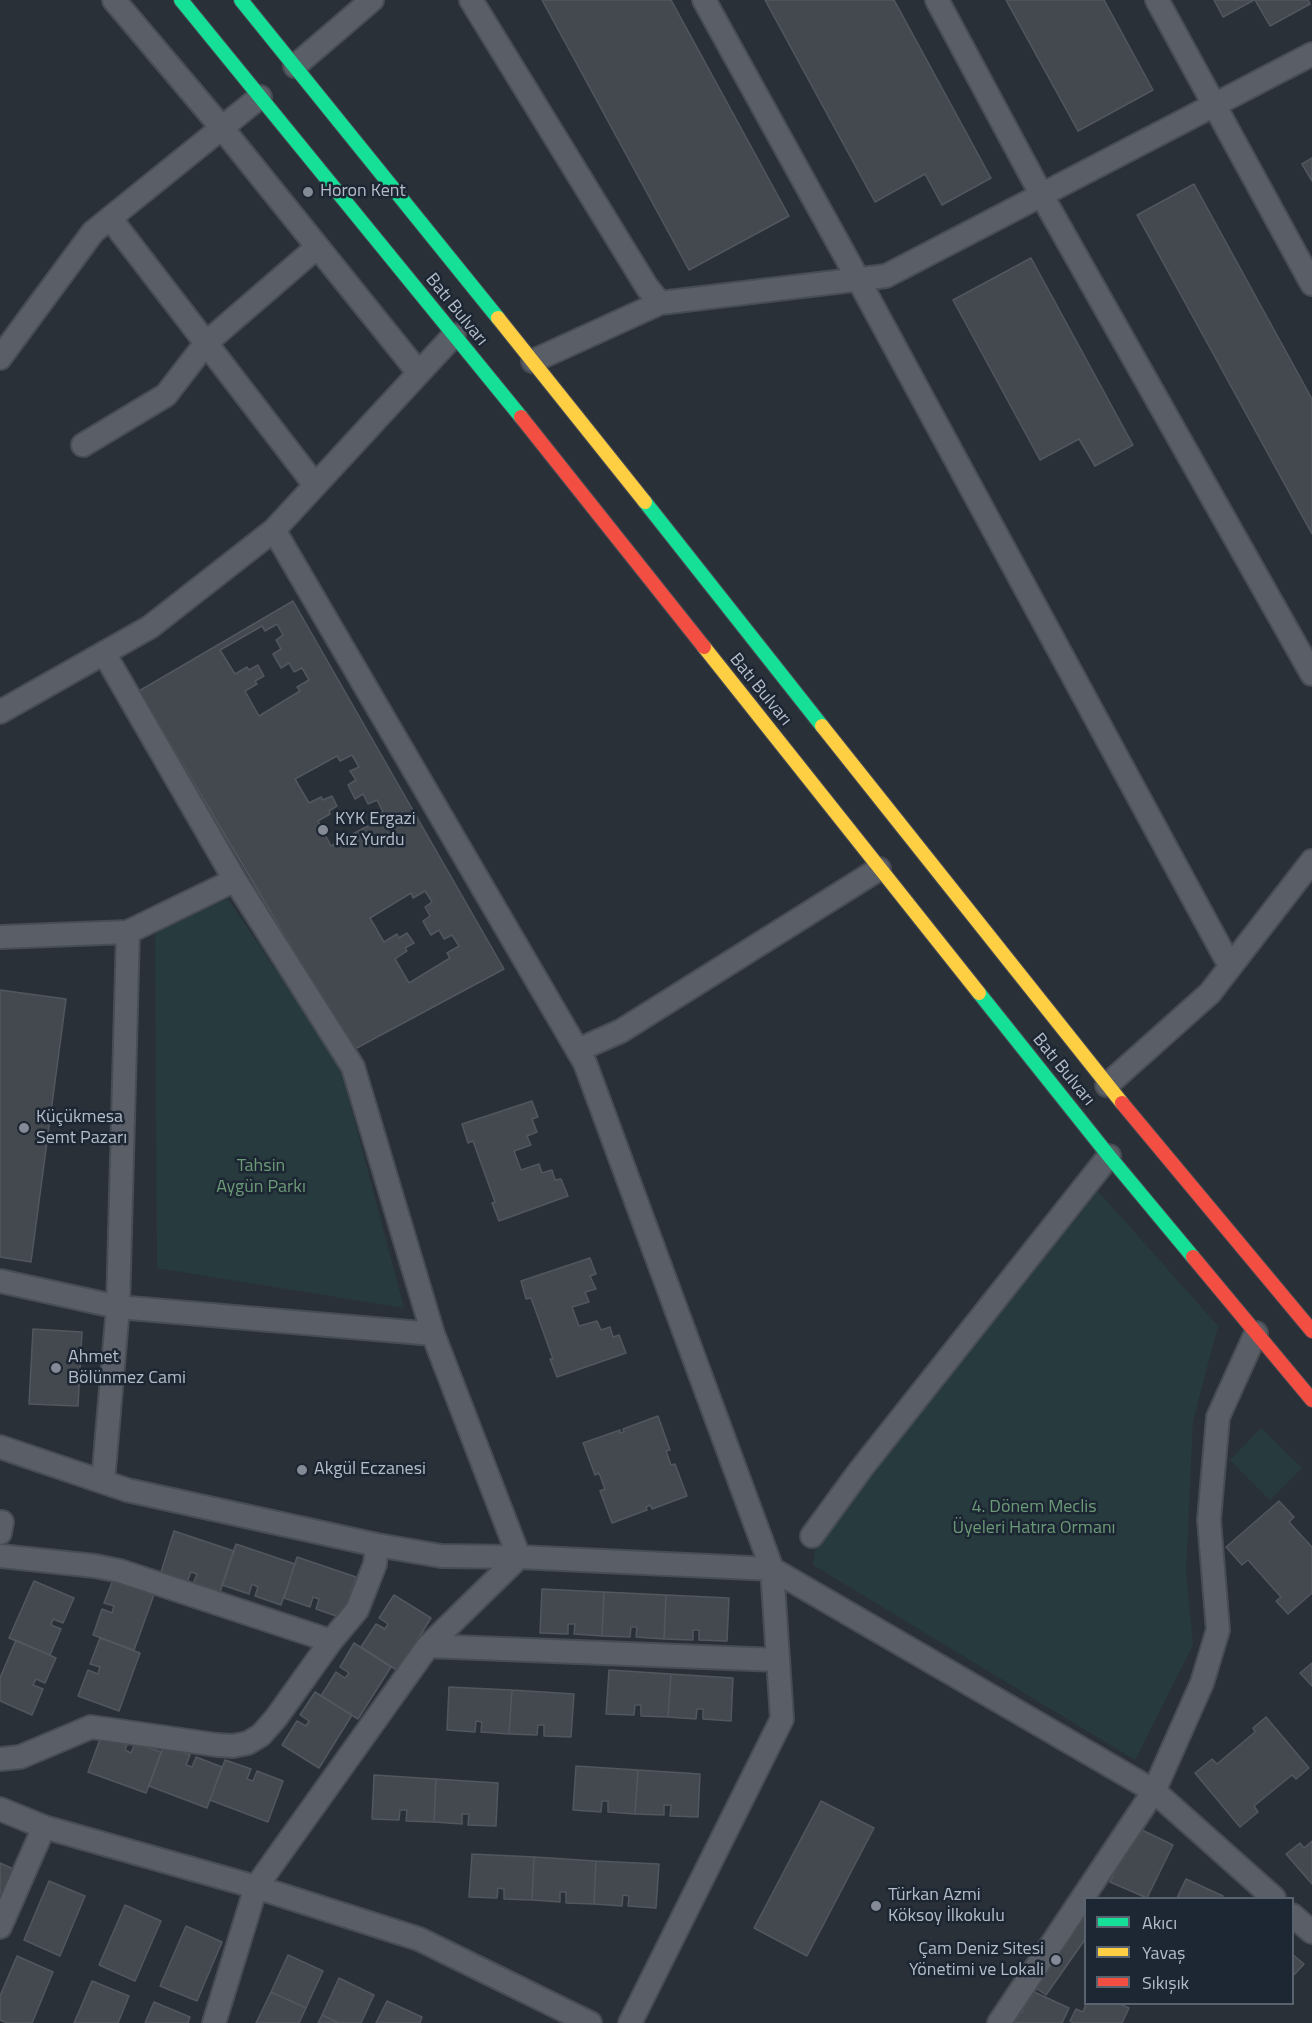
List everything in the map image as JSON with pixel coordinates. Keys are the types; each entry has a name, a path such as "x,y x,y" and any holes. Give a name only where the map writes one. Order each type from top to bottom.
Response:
{"main road":[{"name":"Batı Bulvarı","path":"182,0 454,335 1109,1156 1312,1400"},
{"name":"Batı Bulvarı","path":"241,0 533,361 1107,1085 1312,1331"}],"street":[{"path":"114,0 222,128 316,248 419,373"},
{"path":"295,66 372,0"},
{"path":"471,0 647,287 660,303"},
{"path":"704,0 858,279 1230,966"},
{"path":"937,0 1041,194 1312,674"},
{"path":"1157,0 1312,284"},
{"path":"533,361 660,303 886,276 1312,54"},
{"path":"0,358 93,232 260,98"},
{"path":"110,218 315,485"},
{"path":"83,445 166,395 206,343 316,248"},
{"path":"0,712 150,627 274,530 454,335"},
{"path":"274,530 585,1063 772,1569 782,1719 630,2023"},
{"path":"104,653 236,880 353,1067 433,1334 519,1557"},
{"path":"1107,1085 1210,993 1312,861"},
{"path":"578,1050 621,1031 879,869"},
{"path":"0,937 129,932 236,880"},
{"path":"102,1482 118,1307 129,932"},
{"path":"812,1536 861,1469 1109,1156"},
{"path":"0,1281 118,1307 433,1334"},
{"path":"999,2023 1154,1791 1202,1683 1218,1630 1209,1520 1218,1417 1256,1334"},
{"path":"0,1447 127,1490 377,1545 441,1556 519,1557 772,1569 1154,1791 1272,1897"},
{"path":"0,1759 20,1756 91,1727 217,1745 233,1746 248,1743 261,1735 276,1718 331,1641 357,1610 375,1564 377,1545"},
{"path":"0,1556 95,1566 120,1571 331,1641"},
{"path":"214,2023 256,1887 428,1647 519,1557"},
{"path":"428,1647 778,1660"},
{"path":"0,1809 44,1827 256,1887 419,1939 590,2023"},
{"path":"0,1927 44,1827"},
{"path":"1294,1916 1312,1932"}],"green space":[{"name":"Tahsin Aygün Parkı","path":"228,899 340,1065 404,1308 157,1268 155,928"},
{"name":"4. Dönem Meclis Üyeleri Hatıra Ormanı","path":"1098,1191 1218,1326 1193,1421 1186,1571 1193,1645 1135,1760 813,1565 816,1544"},
{"path":"1261,1428 1302,1468 1270,1500 1230,1460"}],"building":[{"path":"542,0 671,0 789,216 689,270"},
{"path":"765,0 894,0 991,178 942,205 925,174 875,202"},
{"path":"1006,0 1104,0 1153,90 1078,131"},
{"path":"1214,0 1254,0 1223,17"},
{"path":"1255,0 1308,0 1310,4 1270,26"},
{"path":"1312,158 1312,181 1302,164"},
{"path":"1194,184 1312,399 1312,534 1137,215"},
{"path":"1031,258 1133,445 1095,466 1079,439 1040,460 953,300"},
{"name":"KYK Ergazi Kız Yurdu","path":"293,601 504,969 353,1050 139,691"},
{"path":"277,624 283,635 276,640 281,649 273,654 274,656 281,668 289,663 294,672 302,668 309,680 297,687 300,691 259,716 245,691 257,684 255,681 264,676 258,665 249,670 247,667 235,674 220,650 262,626 265,631"},
{"path":"352,755 359,767 350,771 356,780 348,785 355,799 363,794 368,804 377,800 383,812 371,818 373,823 331,846 318,821 330,814 329,811 337,806 332,796 323,800 321,797 309,803 295,779 337,756 340,761"},
{"path":"425,891 432,902 425,907 430,916 423,921 431,935 439,930 444,939 452,935 459,946 447,953 450,958 409,983 395,959 407,951 405,948 414,943 407,933 399,938 397,934 384,942 370,918 411,893 413,898"},
{"name":"Küçükmesa Semt Pazarı","path":"0,990 66,999 31,1262 0,1257"},
{"path":"532,1101 538,1117 532,1119 537,1132 527,1136 531,1145 514,1151 521,1170 539,1164 542,1173 552,1170 555,1180 561,1179 568,1196 499,1221 492,1203 495,1202 473,1141 468,1143 462,1124"},
{"path":"590,1258 596,1274 590,1276 596,1289 585,1292 589,1302 572,1307 579,1326 597,1321 601,1330 610,1327 613,1337 619,1335 626,1353 557,1377 550,1359 553,1359 531,1298 526,1299 521,1281"},
{"name":"Ahmet Bölünmez Cami","path":"33,1329 82,1332 78,1406 29,1404"},
{"path":"658,1416 670,1450 666,1451 671,1465 675,1464 687,1496 652,1509 650,1505 646,1507 647,1510 612,1523 600,1491 605,1489 599,1473 595,1475 583,1443 620,1430 620,1433 624,1432 623,1429"},
{"path":"1279,1501 1294,1517 1289,1522 1312,1547 1312,1593 1288,1614 1276,1601 1281,1597 1248,1560 1242,1565 1226,1547"},
{"path":"174,1531 234,1551 220,1592 193,1584 197,1574 191,1572 187,1582 161,1572"},
{"path":"236,1544 295,1564 281,1605 255,1596 258,1587 252,1584 249,1594 222,1585"},
{"path":"297,1557 356,1577 342,1618 316,1609 319,1599 313,1597 310,1607 284,1598"},
{"path":"114,1577 155,1592 134,1650 93,1635 102,1609 112,1613 114,1606 104,1603"},
{"path":"34,1581 74,1598 63,1623 53,1619 51,1625 61,1629 50,1655 9,1638"},
{"path":"542,1589 604,1592 602,1636 574,1634 575,1624 568,1624 568,1634 540,1633"},
{"path":"604,1592 666,1595 664,1639 636,1637 637,1627 631,1627 630,1637 602,1636"},
{"path":"394,1595 431,1618 398,1671 361,1647 376,1624 385,1629 388,1624 379,1618"},
{"path":"666,1595 729,1598 727,1641 699,1640 699,1630 693,1630 693,1640 664,1639"},
{"path":"100,1638 140,1653 119,1711 78,1696 88,1670 98,1674 100,1667 90,1664"},
{"path":"16,1640 56,1658 45,1683 36,1679 33,1685 43,1689 32,1715 0,1701 0,1678"},
{"path":"354,1643 391,1667 358,1719 321,1696 336,1672 345,1678 349,1673 340,1667"},
{"path":"1312,1663 1312,1686 1300,1673"},
{"path":"609,1670 671,1674 668,1717 641,1716 641,1705 635,1705 634,1715 606,1714"},
{"path":"671,1674 733,1678 731,1721 703,1719 703,1709 697,1709 696,1719 668,1717"},
{"path":"449,1687 512,1690 509,1734 481,1732 482,1722 476,1721 475,1732 447,1730"},
{"path":"512,1690 574,1694 571,1737 544,1736 544,1725 538,1725 537,1735 509,1734"},
{"path":"315,1692 352,1715 319,1768 282,1745 297,1721 306,1726 309,1721 300,1715"},
{"path":"1266,1717 1309,1768 1296,1779 1292,1775 1254,1806 1258,1812 1240,1827 1195,1773 1212,1759 1217,1764 1255,1732 1253,1728"},
{"path":"103,1731 129,1740 125,1750 131,1753 135,1743 161,1752 146,1793 88,1772"},
{"path":"164,1745 190,1755 186,1765 192,1767 196,1757 222,1767 207,1808 149,1786"},
{"path":"225,1760 251,1769 247,1779 253,1781 257,1771 283,1781 268,1822 210,1800"},
{"path":"576,1766 638,1770 635,1814 608,1812 608,1801 602,1801 601,1812 573,1810"},
{"path":"638,1770 700,1774 698,1817 670,1816 671,1805 664,1805 664,1815 635,1814"},
{"path":"374,1775 436,1779 434,1822 406,1821 407,1810 400,1810 399,1820 372,1819"},
{"path":"436,1779 498,1783 496,1826 468,1825 469,1814 462,1814 462,1824 434,1822"},
{"path":"821,1801 874,1828 807,1956 754,1928"},
{"path":"1136,1827 1173,1845 1147,1897 1110,1882"},
{"path":"1312,1841 1312,1884 1286,1854 1300,1843 1304,1848"},
{"path":"472,1854 534,1857 532,1900 504,1899 504,1889 498,1888 497,1898 469,1897"},
{"path":"534,1857 596,1861 594,1904 566,1903 566,1892 560,1892 560,1902 532,1900"},
{"path":"596,1861 659,1864 656,1908 628,1906 629,1896 623,1895 622,1906 594,1904"},
{"path":"0,1863 20,1872 0,1918"},
{"path":"1186,1879 1223,1896 1222,1897 1177,1897"},
{"path":"49,1881 85,1896 60,1956 24,1940"},
{"path":"125,1905 161,1921 135,1981 99,1965"},
{"name":"Çam Deniz Sitesi Yönetimi ve Lokali","path":"1074,1911 1084,1917 1084,1941 1046,1995 1027,1982"},
{"path":"186,1926 222,1942 197,2001 160,1986"},
{"path":"288,1955 323,1971 306,2008 271,1992"},
{"path":"17,1956 53,1972 32,2023 8,2023 0,2020 0,1996"},
{"path":"1294,1956 1304,1964 1294,1975"},
{"path":"339,1978 374,1995 361,2023 339,2023 322,2015"},
{"path":"92,1981 129,1996 118,2023 74,2023"},
{"path":"1032,1991 1069,2008 1062,2023 1011,2023 1016,2009 1022,2013"},
{"path":"271,1992 306,2008 299,2023 256,2023"},
{"path":"387,2001 422,2017 420,2023 376,2023"},
{"path":"154,2002 190,2017 188,2023 145,2023"},
{"path":"1086,2005 1122,2005 1129,2008 1122,2023 1073,2023 1070,2021 1076,2009 1083,2012"},
{"path":"322,2015 339,2023 318,2023"}],"traffic: fast":[{"path":"181,0 521,417"},
{"path":"241,0 498,318"},
{"path":"645,502 822,726"},
{"path":"979,993 1193,1257"}],"traffic: slow":[{"path":"498,318 645,502"},
{"path":"704,647 979,993"},
{"path":"822,726 1122,1103"}],"traffic: jam":[{"path":"521,417 704,647"},
{"path":"1122,1103 1312,1331"},
{"path":"1193,1257 1312,1400"}],"place":[{"name":"Horon Kent","path":"308,192"},
{"name":"KYK Ergazi Kız Yurdu","path":"323,830"},
{"name":"Küçükmesa Semt Pazarı","path":"24,1128"},
{"name":"Ahmet Bölünmez Cami","path":"56,1368"},
{"name":"Akgül Eczanesi","path":"302,1470"},
{"name":"Türkan Azmi Köksoy İlkokulu","path":"876,1906"},
{"name":"Çam Deniz Sitesi Yönetimi ve Lokali","path":"1056,1960"}]}
